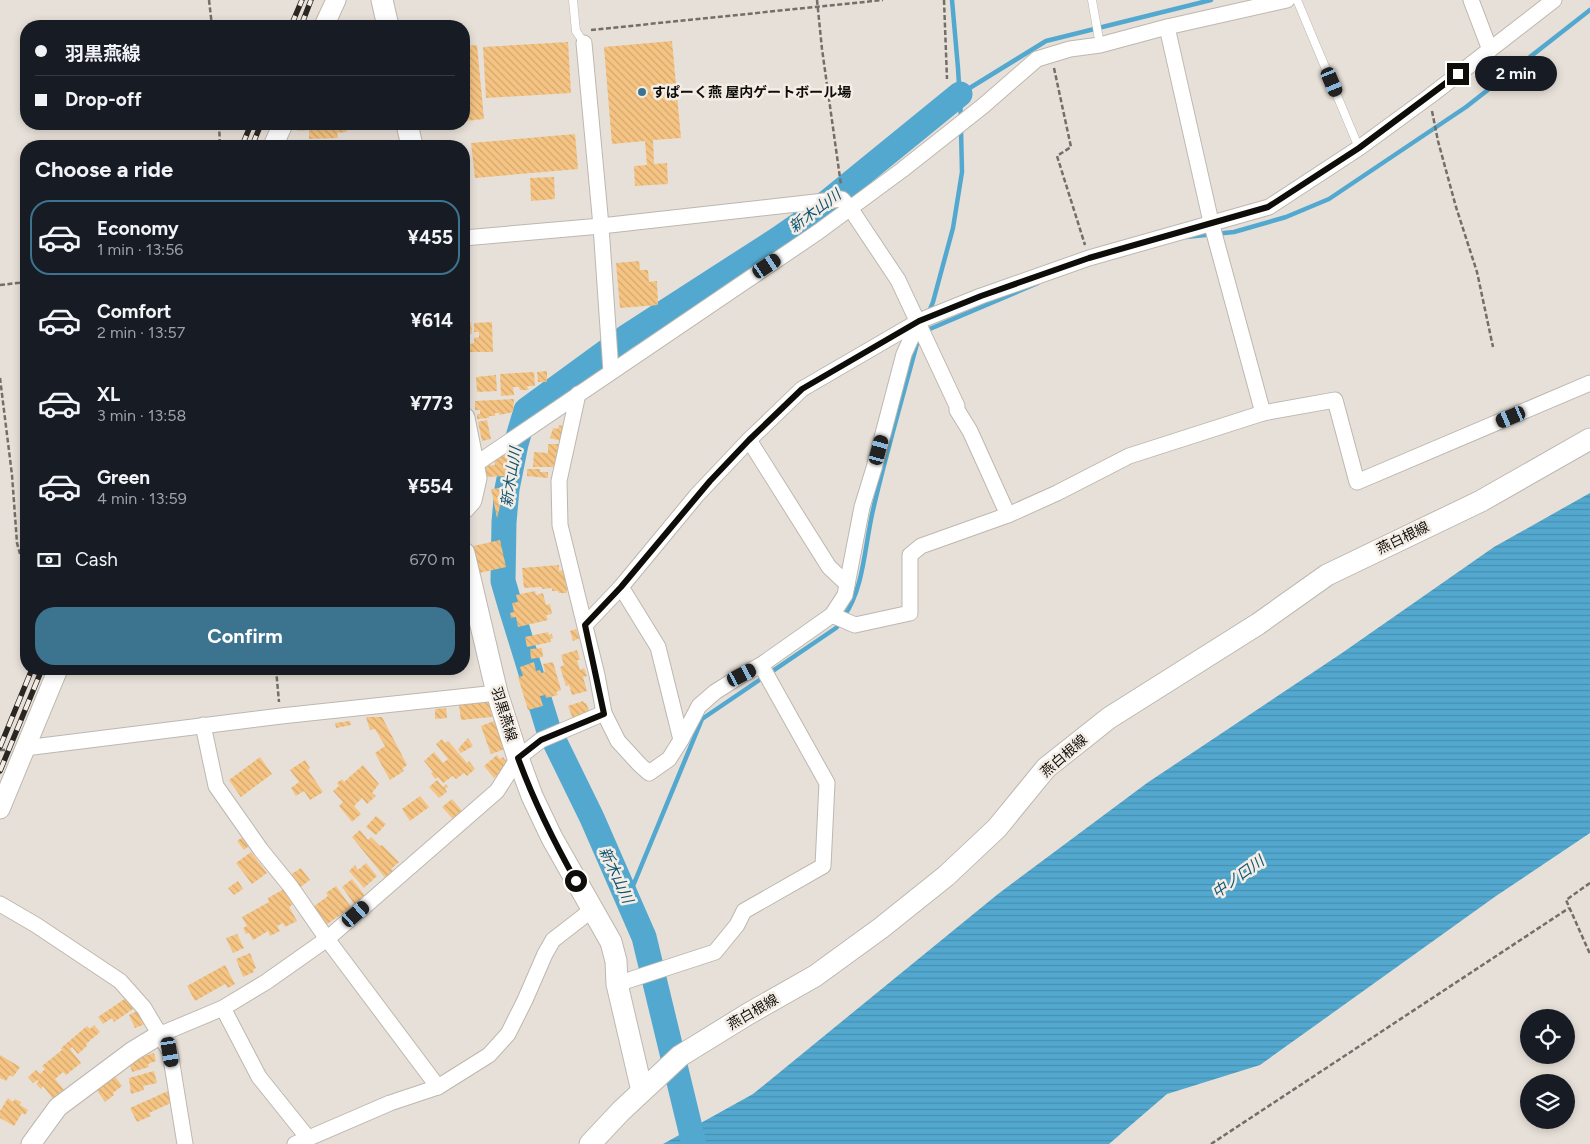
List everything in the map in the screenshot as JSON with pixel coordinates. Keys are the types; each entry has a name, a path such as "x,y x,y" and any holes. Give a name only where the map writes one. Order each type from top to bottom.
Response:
{"main road":[{"path":"382,0 387,20"},
{"name":"燕白根線","path":"590,1144 642,1091 680,1056 815,976 946,876 997,828 1046,768 1109,718 1258,624 1326,575 1481,501 1590,439"},
{"path":"470,450 476,478 470,501"},
{"name":"羽黒燕線","path":"470,578 497,693 532,796 552,838 611,942 616,961 617,984 642,1091"}],"street":[{"path":"327,20 336,0"},
{"path":"473,466 818,232 846,203 939,141 1037,59 1070,49 1100,45 1167,27 1287,0"},
{"path":"1471,0 1490,50"},
{"path":"585,625 621,587 698,495 749,440 802,389 919,321 981,296 1089,258 1268,207 1359,148 1430,96 1554,0"},
{"path":"1167,27 1211,222 1263,412"},
{"path":"581,39 601,226 611,372"},
{"path":"470,237 846,203"},
{"path":"846,203 898,280 919,321 957,406 957,410 970,431 1008,515"},
{"path":"578,394 559,481 558,508 560,526 585,625 604,714 618,741 649,773 669,759 682,740 698,706 832,615 845,595 862,507 904,354 919,321"},
{"path":"832,615 855,625 910,613 910,554 921,546 1008,515 1057,493 1129,456 1263,412 1335,400 1357,482 1590,383"},
{"path":"749,440 829,568 847,584"},
{"path":"621,587 658,647 682,740"},
{"path":"617,984 715,952 736,925 744,911 823,866 827,783 761,665"},
{"path":"0,809 55,675"},
{"path":"25,748 203,725 497,693"},
{"path":"31,1144 58,1106 133,1051 160,1034 194,1018 224,1008 266,982 327,939 497,791 518,758 541,740 604,714"},
{"path":"203,725 216,786 438,1087"},
{"path":"0,904 36,925 120,981 144,1008 170,1052 185,1144"},
{"path":"224,1008 258,1077 301,1141 390,1103 438,1087 489,1055 508,1034 525,1000 544,954 553,940 593,909"}],"lane":[{"path":"572,0 576,31 581,39"},
{"path":"1092,0 1100,45"},
{"path":"1298,0 1359,148"}],"path":[{"path":"209,0 211,20"},
{"path":"817,0 846,203"},
{"path":"581,39 589,30 883,0"},
{"path":"944,0 947,79"},
{"path":"1051,55 1071,147 1057,156 1089,258"},
{"path":"1430,96 1438,141 1456,207 1477,272 1493,347"},
{"path":"0,285 20,283"},
{"path":"0,378 12,475 17,542 20,554"},
{"path":"277,675 281,716"},
{"path":"1590,883 1566,900 1590,954"},
{"path":"1211,1144 1569,908"}],"water":[{"name":"中ノ口川","path":"1590,493 1590,833 1496,896 1260,1065 1167,1094 1109,1144 663,1144 753,1094 998,894 1147,783 1342,653 1494,547"}],"building":[{"name":"すぱーく燕 屋内ゲートボール場","path":"672,41 681,138 653,140 654,164 667,163 668,184 635,186 634,166 647,165 645,141 612,144 604,47"},
{"path":"568,42 571,93 486,98 483,47"},
{"path":"477,45 484,119 470,121 470,46"},
{"path":"309,130 346,130 347,132 337,133 338,138 309,139"},
{"path":"575,134 578,169 475,178 471,143"},
{"path":"554,177 555,199 531,201 530,178"},
{"path":"639,261 640,270 648,270 649,282 657,281 658,305 620,308 616,263"},
{"path":"471,322 472,334 470,334"},
{"path":"492,322 493,352 470,352 470,344 474,343 474,338 479,337 479,332 474,332 474,323"},
{"path":"547,371 547,382 538,382 537,372"},
{"path":"534,372 535,386 527,386 528,390 520,390 519,387 513,387 514,395 501,396 500,374"},
{"path":"496,375 497,391 477,392 476,377"},
{"path":"514,399 513,412 499,415 499,413 495,413 495,416 489,416 489,418 477,419 477,414 480,414 480,410 475,410 475,401"},
{"path":"487,420 491,439 482,441 478,422"},
{"path":"559,425 565,427 561,441 550,438 553,428 558,429"},
{"path":"548,444 558,444 558,449 560,449 559,458 555,458 555,467 533,467 534,452 548,453"},
{"path":"513,450 514,455 511,455 512,476 485,477 484,466 495,465 494,459 501,458 501,454 505,454 504,451"},
{"path":"527,469 540,469 540,472 548,472 548,478 527,476"},
{"path":"505,487 497,518 491,489"},
{"path":"500,540 506,567 475,574 470,547"},
{"path":"559,565 559,571 566,570 567,593 552,591 552,588 524,588 522,568"},
{"path":"535,591 536,595 543,593 546,605 550,604 552,614 546,615 548,620 518,627 516,617 511,618 510,613 514,612 512,603 518,602 516,595"},
{"path":"576,629 580,638 573,641 570,631"},
{"path":"548,632 549,635 552,634 553,639 550,639 551,642 527,647 525,637"},
{"path":"542,648 543,657 531,659 530,649"},
{"path":"577,650 580,670 584,668 587,676 583,677 587,691 572,695 569,685 566,686 560,667 564,665 561,655"},
{"path":"534,662 536,671 540,670 541,673 545,672 543,664 553,662 561,690 556,692 558,695 546,698 545,695 540,696 543,706 528,710 518,677 523,676 520,667"},
{"path":"490,701 492,717 461,720 459,705"},
{"path":"583,701 586,703 590,713 573,719 568,706"},
{"path":"446,708 447,718 435,719 435,709"},
{"path":"366,717 382,717 407,765 402,769 404,771 390,780 375,753 385,746 375,729 370,730"},
{"path":"350,721 351,725 336,728 335,723"},
{"path":"494,721 505,749 491,754 481,726"},
{"path":"468,738 473,746 461,753 458,749"},
{"path":"442,739 445,743 448,741 467,763 469,761 475,769 467,776 464,773 456,779 453,776 443,783 438,777 435,779 431,773 433,772 424,761 434,752 443,763 448,759 436,744"},
{"path":"497,755 500,759 503,757 509,765 494,778 484,766"},
{"path":"260,757 272,774 241,797 229,780"},
{"path":"305,760 310,768 308,770 323,792 310,800 304,791 296,796 291,788 299,782 290,770"},
{"path":"363,765 379,784 372,793 376,796 367,804 362,798 354,806 361,814 352,822 339,806 343,802 333,791 339,786 337,783 342,779 344,782"},
{"path":"437,780 443,787 446,784 448,787 445,789 447,792 439,798 429,787"},
{"path":"420,796 429,807 410,821 402,809"},
{"path":"452,799 462,811 453,819 442,807"},
{"path":"376,816 386,824 376,835 366,827"},
{"path":"360,830 368,840 371,837 399,862 391,869 394,872 386,879 352,837"},
{"path":"243,837 250,845 244,850 237,841"},
{"path":"251,852 267,873 252,884 236,863"},
{"path":"366,863 377,876 364,888 349,871 355,865 358,870"},
{"path":"301,868 310,880 299,888 290,875"},
{"path":"352,879 366,897 355,905 342,887"},
{"path":"238,881 243,889 234,895 228,888"},
{"path":"336,886 351,907 326,925 313,907 328,896 326,893"},
{"path":"284,889 293,904 289,907 297,921 285,927 283,923 277,926 280,931 270,936 268,931 253,940 249,933 246,934 243,928 247,926 242,917 269,902 268,898"},
{"path":"237,934 244,948 233,953 226,938"},
{"path":"250,953 256,968 253,970 254,972 243,977 236,959"},
{"path":"225,965 235,984 228,988 225,984 195,1001 187,986"},
{"path":"129,996 136,1007 114,1022 112,1018 103,1024 98,1017"},
{"path":"139,1010 145,1024 135,1028 129,1015"},
{"path":"94,1025 100,1032 86,1044 87,1046 78,1054 72,1047 70,1049 81,1063 66,1075 63,1072 55,1079 65,1091 54,1100 43,1086 41,1089 36,1084 38,1080 33,1083 28,1077 36,1070 40,1074 45,1069 42,1066 62,1050 61,1048 87,1026 90,1029"},
{"path":"154,1053 156,1061 148,1064 149,1067 132,1072 129,1061"},
{"path":"0,1055 20,1067 13,1077 10,1075 6,1081 0,1078"},
{"path":"154,1071 157,1083 143,1086 144,1090 131,1094 129,1078"},
{"path":"114,1075 122,1086 105,1102 96,1089"},
{"path":"168,1091 173,1102 149,1113 151,1116 137,1122 130,1108"},
{"path":"8,1098 13,1102 15,1099 21,1102 20,1105 28,1110 25,1115 22,1113 14,1126 0,1118 0,1111"}],"waterway":[{"name":"新木山川","path":"952,0 961,118"},
{"path":"960,94 1046,41 1211,0"},
{"path":"1186,237 1234,232 1286,217 1329,199 1466,107 1590,10"},
{"name":"新木山川","path":"694,1144 644,937 592,818 548,728 503,581 504,522 507,489 516,444 526,410 626,337 804,221 960,94"},
{"path":"928,314 953,228 962,172 961,129"},
{"path":"925,331 1038,283"},
{"path":"844,616 851,605 860,579 878,489 918,340"},
{"path":"628,898 702,719 836,628 840,623"}],"railway":[{"path":"294,20 302,0"},
{"path":"303,20 311,0"},
{"path":"244,140 249,130"},
{"path":"254,140 259,130"},
{"path":"0,747 30,675"},
{"path":"0,771 40,675"}],"place":[{"name":"すぱーく燕 屋内ゲートボール場","path":"642,92"}],"route":[{"path":"576,881 552,838 532,796 518,758 541,740 604,714 585,625 621,587 710,481 802,389 919,321 981,296 1089,258 1268,207 1359,148 1458,74"}]}
